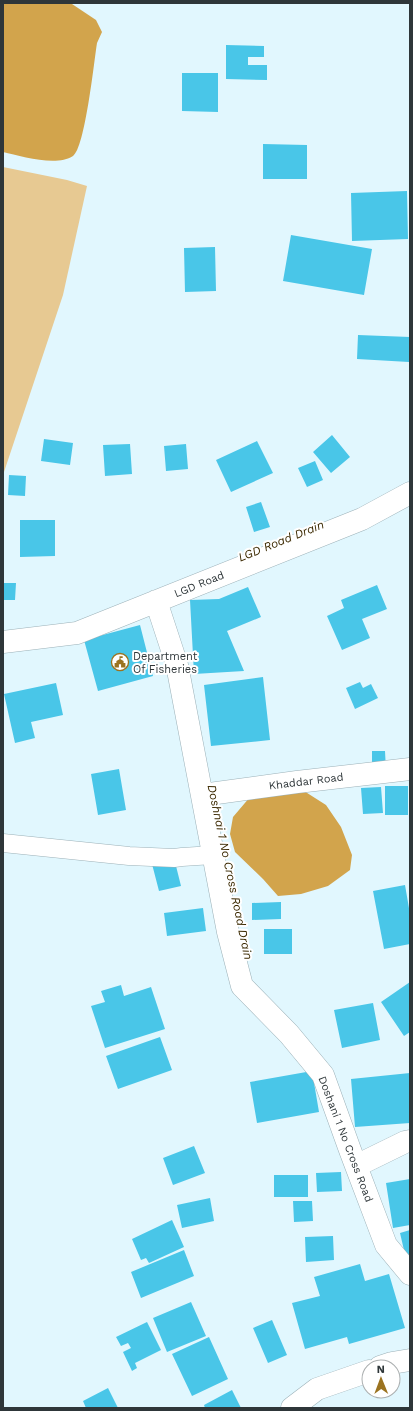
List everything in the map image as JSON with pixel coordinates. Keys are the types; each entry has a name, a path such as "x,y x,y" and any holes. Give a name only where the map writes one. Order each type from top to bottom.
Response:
{"street":[{"name":"LGD Road","path":"3,642 77,633 362,518 410,493"},
{"name":"Doshani 1 No Cross Road","path":"156,601 177,665 228,932 242,986 289,1034 323,1074 386,1245 410,1274"},
{"name":"Khaddar Road","path":"202,795 410,768"},
{"path":"3,843 144,857 174,858 213,855"},
{"path":"356,1166 410,1141"},
{"path":"294,1407 317,1389 361,1374"}],"shaded area":[{"path":"3,3 72,4 96,20 102,32 97,43 85,122 77,150 73,156 57,161 48,161 3,152"},
{"path":"3,167 67,180 87,186 63,295 3,475"},
{"path":"304,791 326,805 341,827 352,855 350,870 328,886 301,894 278,896 235,852 230,834 233,817 250,797"}],"building":[{"path":"226,45 264,46 264,57 248,57 248,65 267,65 267,80 226,79"},
{"path":"182,73 218,73 218,112 182,111"},
{"path":"263,144 307,145 307,179 263,179"},
{"path":"407,191 408,239 352,241 351,193"},
{"path":"291,235 372,249 364,295 283,281"},
{"path":"215,247 216,291 185,292 184,248"},
{"path":"358,335 410,337 409,362 357,359"},
{"path":"332,435 350,457 331,473 313,452"},
{"path":"44,439 73,443 70,465 41,461"},
{"path":"257,441 273,473 231,492 216,460"},
{"path":"130,444 132,474 105,476 103,445"},
{"path":"186,444 188,469 166,471 164,446"},
{"path":"315,461 323,480 307,487 298,468"},
{"path":"9,475 26,476 25,496 8,495"},
{"path":"261,502 270,527 254,532 246,507"},
{"path":"20,520 55,520 55,556 20,557"},
{"path":"3,583 16,583 15,600 3,600"},
{"path":"377,585 387,609 362,619 370,638 342,650 327,616 344,608 341,600"},
{"path":"248,587 261,617 227,631 244,671 194,674 190,600 219,599"},
{"name":"Department Of Fisheries","path":"140,625 153,676 98,691 84,640"},
{"path":"263,677 270,740 211,746 204,685"},
{"path":"360,682 363,688 371,684 378,698 355,709 346,688"},
{"path":"56,683 63,715 31,722 35,738 15,743 4,694"},
{"path":"372,751 385,751 386,770 372,771"},
{"path":"119,769 126,810 98,815 91,774"},
{"path":"385,786 408,786 408,815 385,815"},
{"path":"381,787 383,813 363,814 361,788"},
{"path":"174,858 181,886 159,891 152,864"},
{"path":"405,885 410,914 410,944 384,949 373,891"},
{"path":"281,902 281,919 252,920 252,903"},
{"path":"203,908 206,931 167,936 164,913"},
{"path":"264,929 292,929 292,954 264,954"},
{"path":"410,982 410,1032 404,1036 381,1002"},
{"path":"121,985 124,996 151,987 165,1029 105,1048 91,1006 105,1002 101,991"},
{"path":"373,1003 380,1040 342,1048 334,1010"},
{"path":"160,1037 172,1070 118,1089 106,1056"},
{"path":"312,1071 319,1112 257,1123 250,1082"},
{"path":"410,1073 410,1123 355,1127 351,1079"},
{"path":"194,1146 205,1173 173,1185 163,1158"},
{"path":"341,1172 342,1191 317,1192 316,1173"},
{"path":"274,1175 308,1175 308,1197 274,1197"},
{"path":"410,1179 410,1225 393,1228 386,1183"},
{"path":"210,1198 214,1221 182,1228 177,1205"},
{"path":"293,1201 312,1201 313,1221 294,1222"},
{"path":"172,1220 184,1247 149,1263 146,1258 141,1260 132,1239"},
{"path":"410,1230 410,1263 407,1263 400,1233"},
{"path":"333,1236 334,1260 306,1262 305,1237"},
{"path":"184,1250 194,1276 141,1298 131,1272"},
{"path":"360,1264 365,1281 389,1274 405,1328 349,1344 347,1337 305,1349 292,1303 320,1296 314,1277"},
{"path":"191,1302 206,1336 167,1352 153,1318"},
{"path":"272,1320 287,1355 268,1363 253,1328"},
{"path":"147,1322 161,1350 135,1363 137,1368 132,1371 123,1352 131,1348 128,1343 121,1346 116,1337"},
{"path":"209,1337 228,1379 192,1396 172,1354"},
{"path":"108,1388 118,1408 86,1408 83,1401"},
{"path":"232,1390 241,1408 205,1408 204,1405"}],"place":[{"name":"Department Of Fisheries","path":"120,662"}],"water label":[{"name":"LGD Road Drain","path":"281,541"},
{"name":"Doshnai 1 No Cross Road Drain","path":"230,872"}]}
